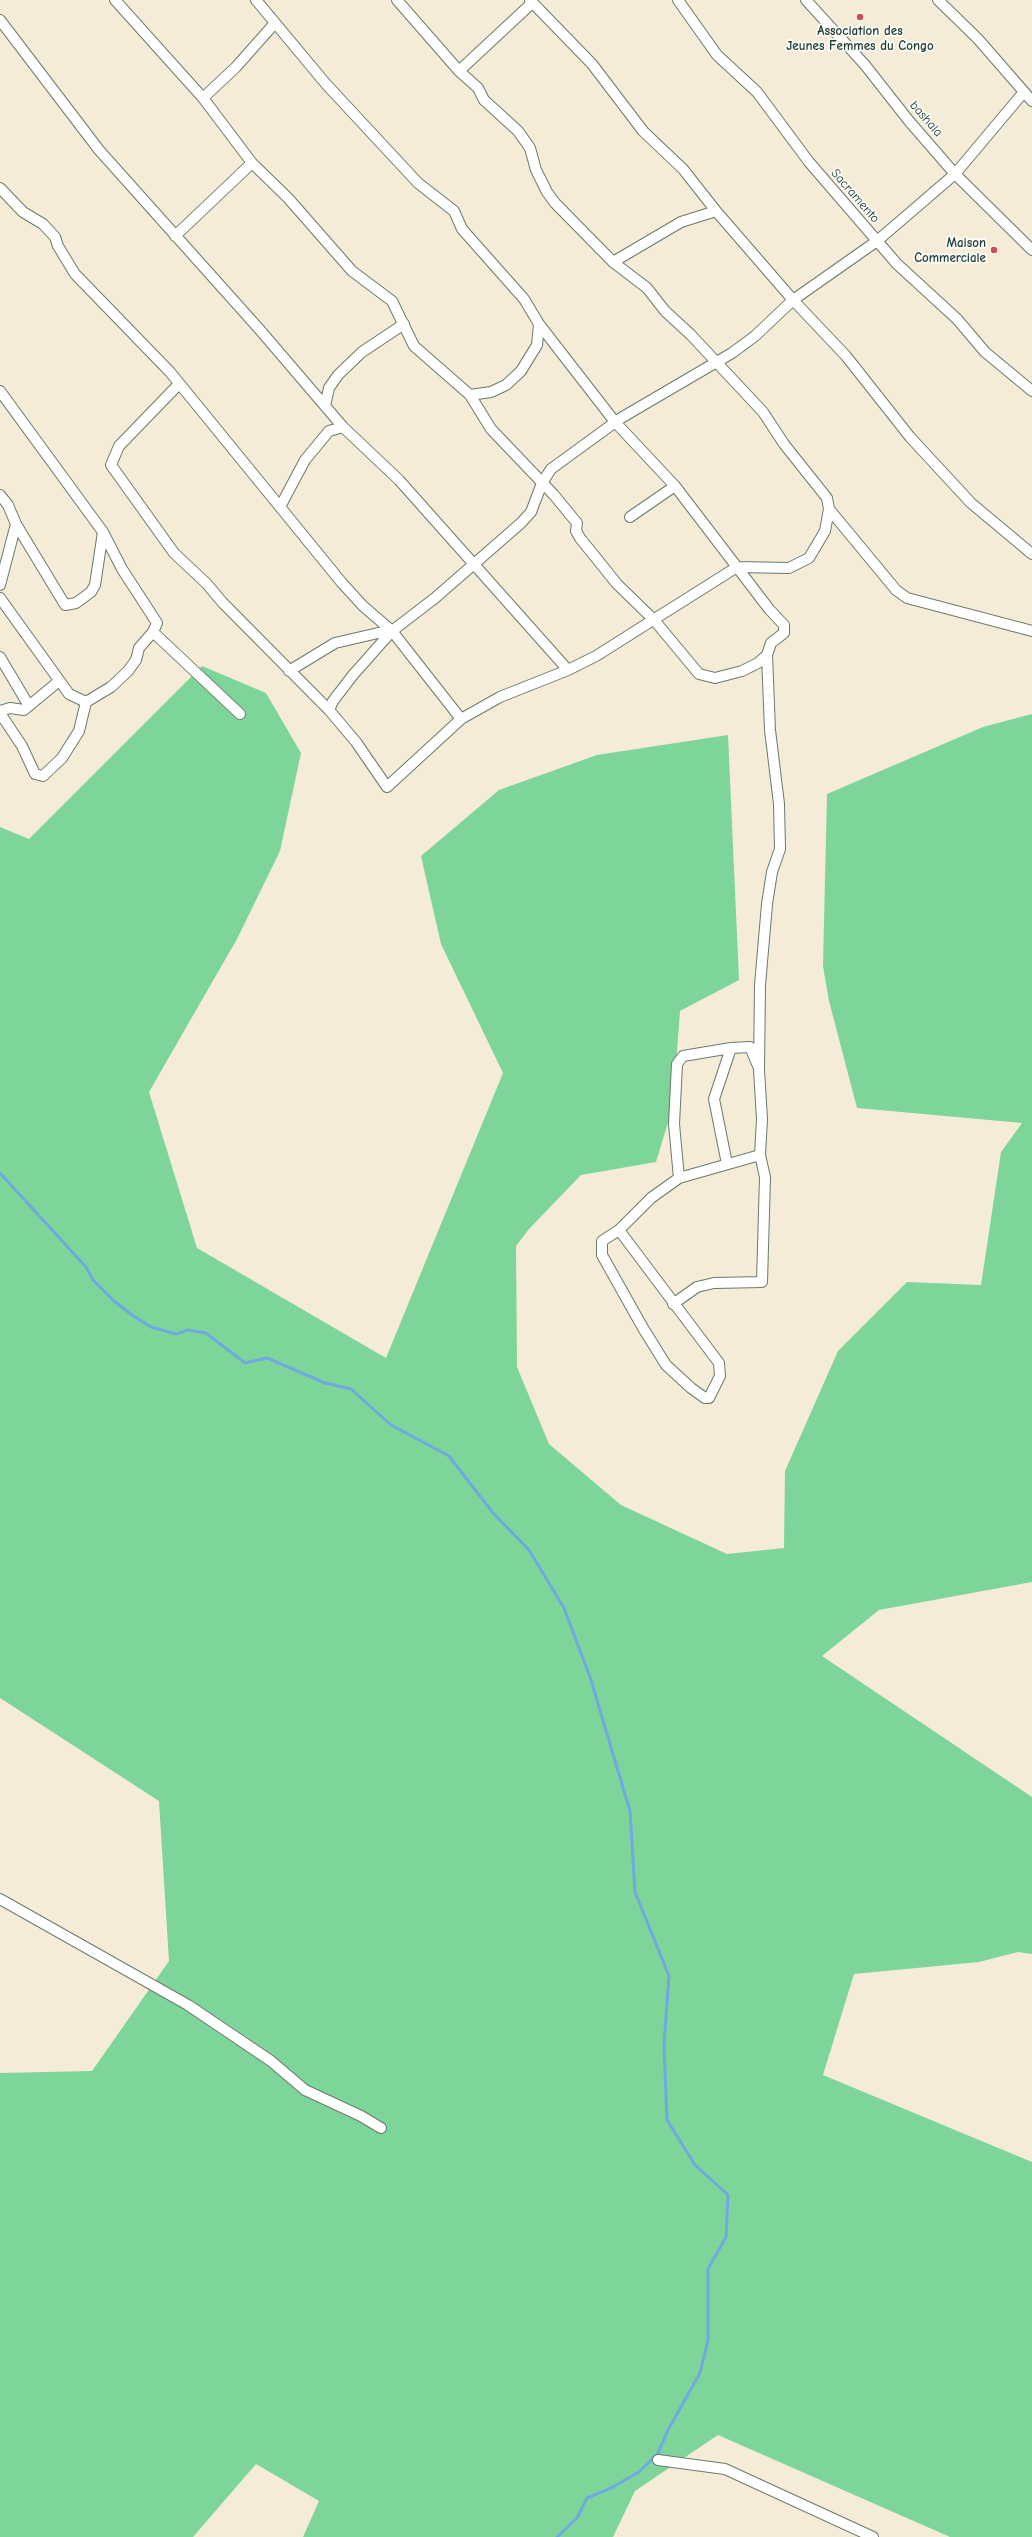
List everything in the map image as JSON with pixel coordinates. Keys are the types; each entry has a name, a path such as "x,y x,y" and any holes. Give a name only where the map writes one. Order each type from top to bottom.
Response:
{"street":[{"path":"115,0 203,98 252,163 288,198 352,271 392,301 414,346 470,395 491,429 542,482 577,523 576,531 580,538 617,584 654,620 699,674 706,677 715,678 742,671 758,663 767,655"},
{"path":"256,0 326,84 418,183 454,211 462,229 524,299 539,324 615,422 675,486 784,625 783,635 771,643 767,655 770,730 779,804 780,849 772,872 763,941 760,985 759,1070 762,1119 760,1155 765,1177 762,1282 714,1283 697,1287 673,1304"},
{"path":"179,384 119,446 111,465 174,553 207,584 289,671 329,710 356,742 387,787 462,719 500,697 568,670 596,656 737,567 790,568 809,558 825,531 829,509 827,498 784,444 763,412 716,361 665,311 647,288 613,262 547,192 536,170 530,148 518,131 484,100 478,88 459,71 397,0"},
{"name":"Sacramento","path":"678,0 717,55 757,92 809,162 897,264 957,319 984,352 1032,392"},
{"name":"bashala","path":"806,0 865,65 909,121 955,174 1032,250"},
{"path":"938,0 978,39 1023,94 1032,101"},
{"path":"459,71 531,1 590,61 643,131 683,169 716,211 793,300 841,351 886,409 955,486 993,523 1032,554"},
{"path":"0,20 99,150 260,330 343,427 399,480 568,670"},
{"path":"203,98 236,67 275,23"},
{"path":"329,710 333,701 353,675 392,631 521,523 530,512 542,482 551,469 615,422 755,336 793,300 877,241 955,174 1023,94"},
{"path":"175,236 252,163"},
{"path":"0,188 23,212 37,220 55,237 58,246 76,274 138,342 155,356 342,583 392,631 462,719"},
{"path":"613,262 681,222 716,211"},
{"path":"325,406 329,388 338,376 362,352 404,324"},
{"path":"470,395 491,392 506,385 520,371 537,345 539,324"},
{"path":"1,395 103,532 122,569 156,619 153,632 139,648 136,660 128,671 111,688 86,702 79,731 62,758 43,776 35,774 22,746 0,712 10,708 20,711 29,706 59,681"},
{"path":"280,508 306,460 329,431 343,427"},
{"path":"630,517 675,486"},
{"path":"0,495 8,505 16,524 62,602 69,606 91,592 95,585 103,532"},
{"path":"829,509 901,595 1032,631"},
{"path":"0,586 16,524"},
{"path":"0,598 69,694 86,702"},
{"path":"289,671 335,643 392,631"},
{"path":"153,632 240,714"},
{"path":"0,657 29,706"},
{"path":"679,1178 674,1124 677,1064 683,1056 731,1048 750,1047 759,1070"},
{"path":"727,1164 714,1099 731,1048"},
{"path":"619,1230 673,1304 719,1363 720,1376 708,1398 705,1398 691,1388 666,1365 623,1294 602,1255 602,1241 619,1230 651,1198 679,1178 760,1155"},
{"path":"0,1899 188,2005 271,2061 305,2090 361,2116 381,2128"},
{"path":"658,2460 725,2469 873,2537"}],"green space":[{"path":"202,666 266,693 301,753 280,851 237,939 149,1092 197,1248 386,1358 503,1073 441,944 421,856 499,790 597,755 728,735 739,980 680,1011 673,1106 656,1162 581,1175 529,1229 516,1246 517,1367 549,1444 621,1505 727,1554 784,1548 785,1471 838,1351 907,1282 981,1285 1001,1152 1022,1123 857,1108 829,1001 823,966 827,794 983,727 1032,714 1032,1582 879,1610 822,1656 1032,1797 1032,1954 1018,1952 979,1962 854,1974 823,2075 1032,2162 1032,2537 950,2537 718,2435 635,2491 613,2537 303,2537 319,2501 256,2464 193,2537 0,2537 0,2073 92,2071 169,1961 159,1801 0,1698 0,827 29,839"}],"waterway":[{"path":"0,1173 86,1267 93,1280 114,1301 151,1327 176,1334 188,1330 206,1333 245,1363 267,1358 325,1383 351,1389 391,1425 449,1456 493,1513 529,1550 564,1608 590,1677 630,1811 635,1892 669,1976 664,2045 667,2120 695,2165 728,2195 726,2237 708,2269 708,2340 700,2373 668,2430 658,2453 639,2472 609,2489 587,2498 577,2518 557,2537"}],"place":[{"name":"Association des Jeunes Femmes du Congo","path":"860,17"},
{"name":"Maison Commerciale","path":"994,250"}]}
